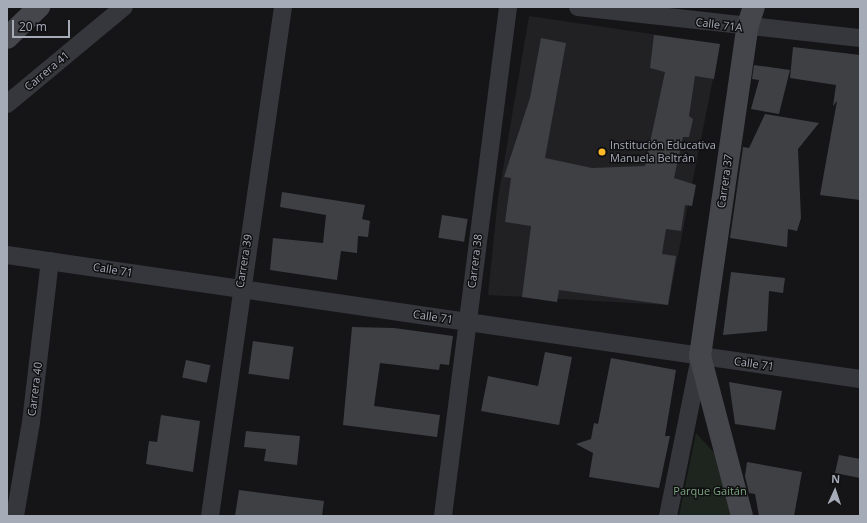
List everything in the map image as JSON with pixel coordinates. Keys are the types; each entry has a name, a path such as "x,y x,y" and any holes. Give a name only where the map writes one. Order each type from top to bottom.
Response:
{"street":[{"path":"7,38 39,7"},
{"name":"Carrera 41","path":"7,104 124,7"},
{"name":"Carrera 39","path":"210,516 240,290 283,7"},
{"name":"Carrera 38","path":"443,516 508,7"},
{"name":"Calle 71A","path":"578,7 747,28 860,38"},
{"name":"Carrera 37","path":"668,516 700,356 747,28 754,7"},
{"name":"Calle 71","path":"7,256 860,379"},
{"name":"Carrera 40","path":"15,516 32,422 50,261"},
{"name":"Carrera 37","path":"700,356 742,516"}],"shaded area":[{"name":"Institución Educativa Manuela Beltrán","path":"529,16 720,44 668,305 488,295 498,198"}],"green space":[{"name":"Parque Gaitán","path":"696,433 730,470 742,516 679,516"}],"building":[{"path":"654,35 720,44 714,79 695,76 689,116 693,119 689,137 683,137 674,178 696,185 692,206 685,205 681,231 666,229 662,254 676,256 668,305 559,290 557,302 522,297 531,226 505,222 511,178 504,177 530,98 541,38 566,43 545,158 592,168 645,166 665,72 650,68"},
{"path":"793,47 860,55 860,200 820,195 837,101 833,106 836,85 790,78"},
{"path":"754,65 790,70 779,114 751,109 759,80 752,79"},
{"path":"765,114 819,123 798,149 801,218 797,231 788,229 787,247 730,238 743,147 749,148"},
{"path":"282,192 365,205 362,219 370,221 368,237 358,236 357,253 341,251 337,280 270,270 273,238 323,243 326,215 280,207"},
{"path":"442,215 468,219 464,242 438,238"},
{"path":"731,272 785,278 783,293 769,291 767,331 723,335"},
{"path":"352,327 394,328 453,336 449,365 440,364 439,370 380,363 374,406 440,415 437,437 343,425"},
{"path":"253,341 294,347 289,379 248,374"},
{"path":"545,352 572,357 559,425 481,411 488,376 538,386"},
{"path":"611,358 676,370 665,436 670,436 659,488 589,477 593,453 576,444 591,439 594,423 598,424"},
{"path":"186,360 210,365 207,383 182,378"},
{"path":"729,382 782,391 775,430 735,424"},
{"path":"161,415 200,421 193,472 146,464 149,441 157,442"},
{"path":"246,431 300,436 297,465 264,461 266,449 244,447"},
{"path":"839,455 860,459 860,478 835,473"},
{"path":"747,462 802,472 794,516 759,516 755,494 749,493 745,476"},
{"path":"239,490 324,501 322,516 235,516"}],"place":[{"name":"Institución Educativa Manuela Beltrán","path":"602,152"}]}
